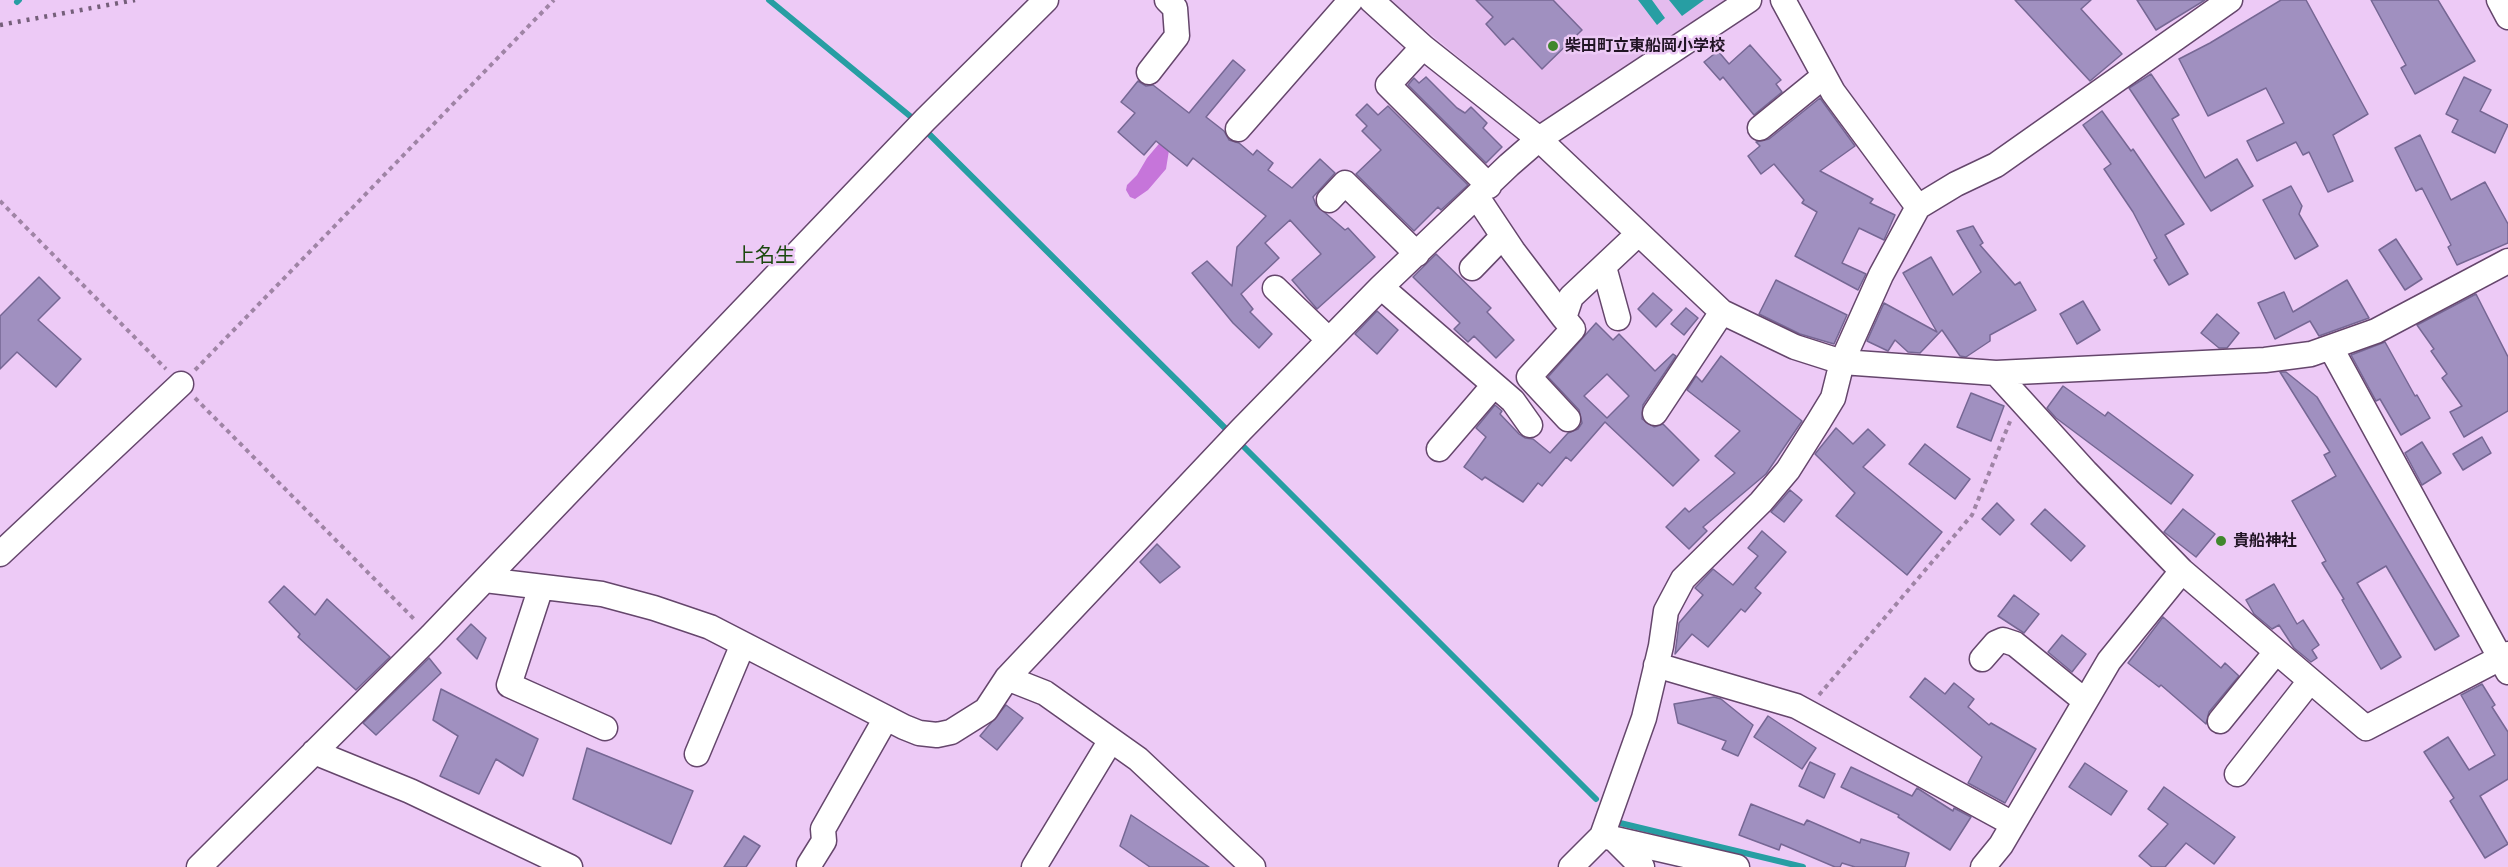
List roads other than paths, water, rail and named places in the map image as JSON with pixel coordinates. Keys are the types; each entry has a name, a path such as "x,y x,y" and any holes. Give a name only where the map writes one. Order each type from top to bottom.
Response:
{"street":[{"path":"199,867 431,636 919,127 1046,0"},
{"path":"1149,72 1177,36 1175,8 1167,0"},
{"path":"1238,129 1351,0"},
{"path":"1371,0 1423,47 1539,139 1722,312 1796,347 1842,362 1996,373 2265,360 2331,348 2376,331 2508,261"},
{"path":"485,580 602,594 654,608 710,627 919,733 937,735 951,732 986,710 1007,678 1236,436 1381,287 1539,139 1749,0"},
{"path":"1783,0 1846,112 1918,207"},
{"path":"1571,867 1608,837 1644,718 1666,611 1683,579 1738,526 1788,470 1833,398 1842,362 1881,276 1918,207 1956,184 1996,165 2230,0"},
{"path":"2499,0 2508,17"},
{"path":"1423,47 1388,85 1483,191 1503,236 1573,329 1529,377 1568,419"},
{"path":"1760,128 1824,76"},
{"path":"1329,200 1345,183 1417,254"},
{"path":"1564,318 1571,297 1638,234"},
{"path":"1472,268 1503,236"},
{"path":"1604,267 1618,318"},
{"path":"1381,287 1513,401 1530,425"},
{"path":"1275,288 1329,340"},
{"path":"1655,413 1722,312"},
{"path":"1996,373 2181,571 2366,728 2505,662 2331,348"},
{"path":"0,554 181,384"},
{"path":"1439,449 1494,385"},
{"path":"1983,867 2013,824 2109,661 2181,571"},
{"path":"541,587 509,685 605,729"},
{"path":"1982,659 1995,643 2003,640 2015,644 2085,701"},
{"path":"697,754 743,644"},
{"path":"2220,721 2276,652"},
{"path":"1656,665 1806,711 2013,824"},
{"path":"1007,678 1045,693 1138,759 1253,867"},
{"path":"2237,774 2310,681"},
{"path":"809,865 824,841 824,829 886,718"},
{"path":"1034,867 1111,740"},
{"path":"314,752 410,791 570,867"},
{"path":"1608,837 1642,867"},
{"path":"1608,837 1737,867"}],"waterway":[{"path":"769,0 916,121"},
{"path":"923,128 1231,434"},
{"path":"1238,441 1596,799"},
{"path":"1620,823 1803,867"}],"railway":[{"path":"0,25 135,0"}],"place":[{"name":"柴田町立東船岡小学校","path":"1553,46"},
{"name":"貴船神社","path":"2221,541"}],"district":[{"name":"上名生","path":"765,256"}]}
